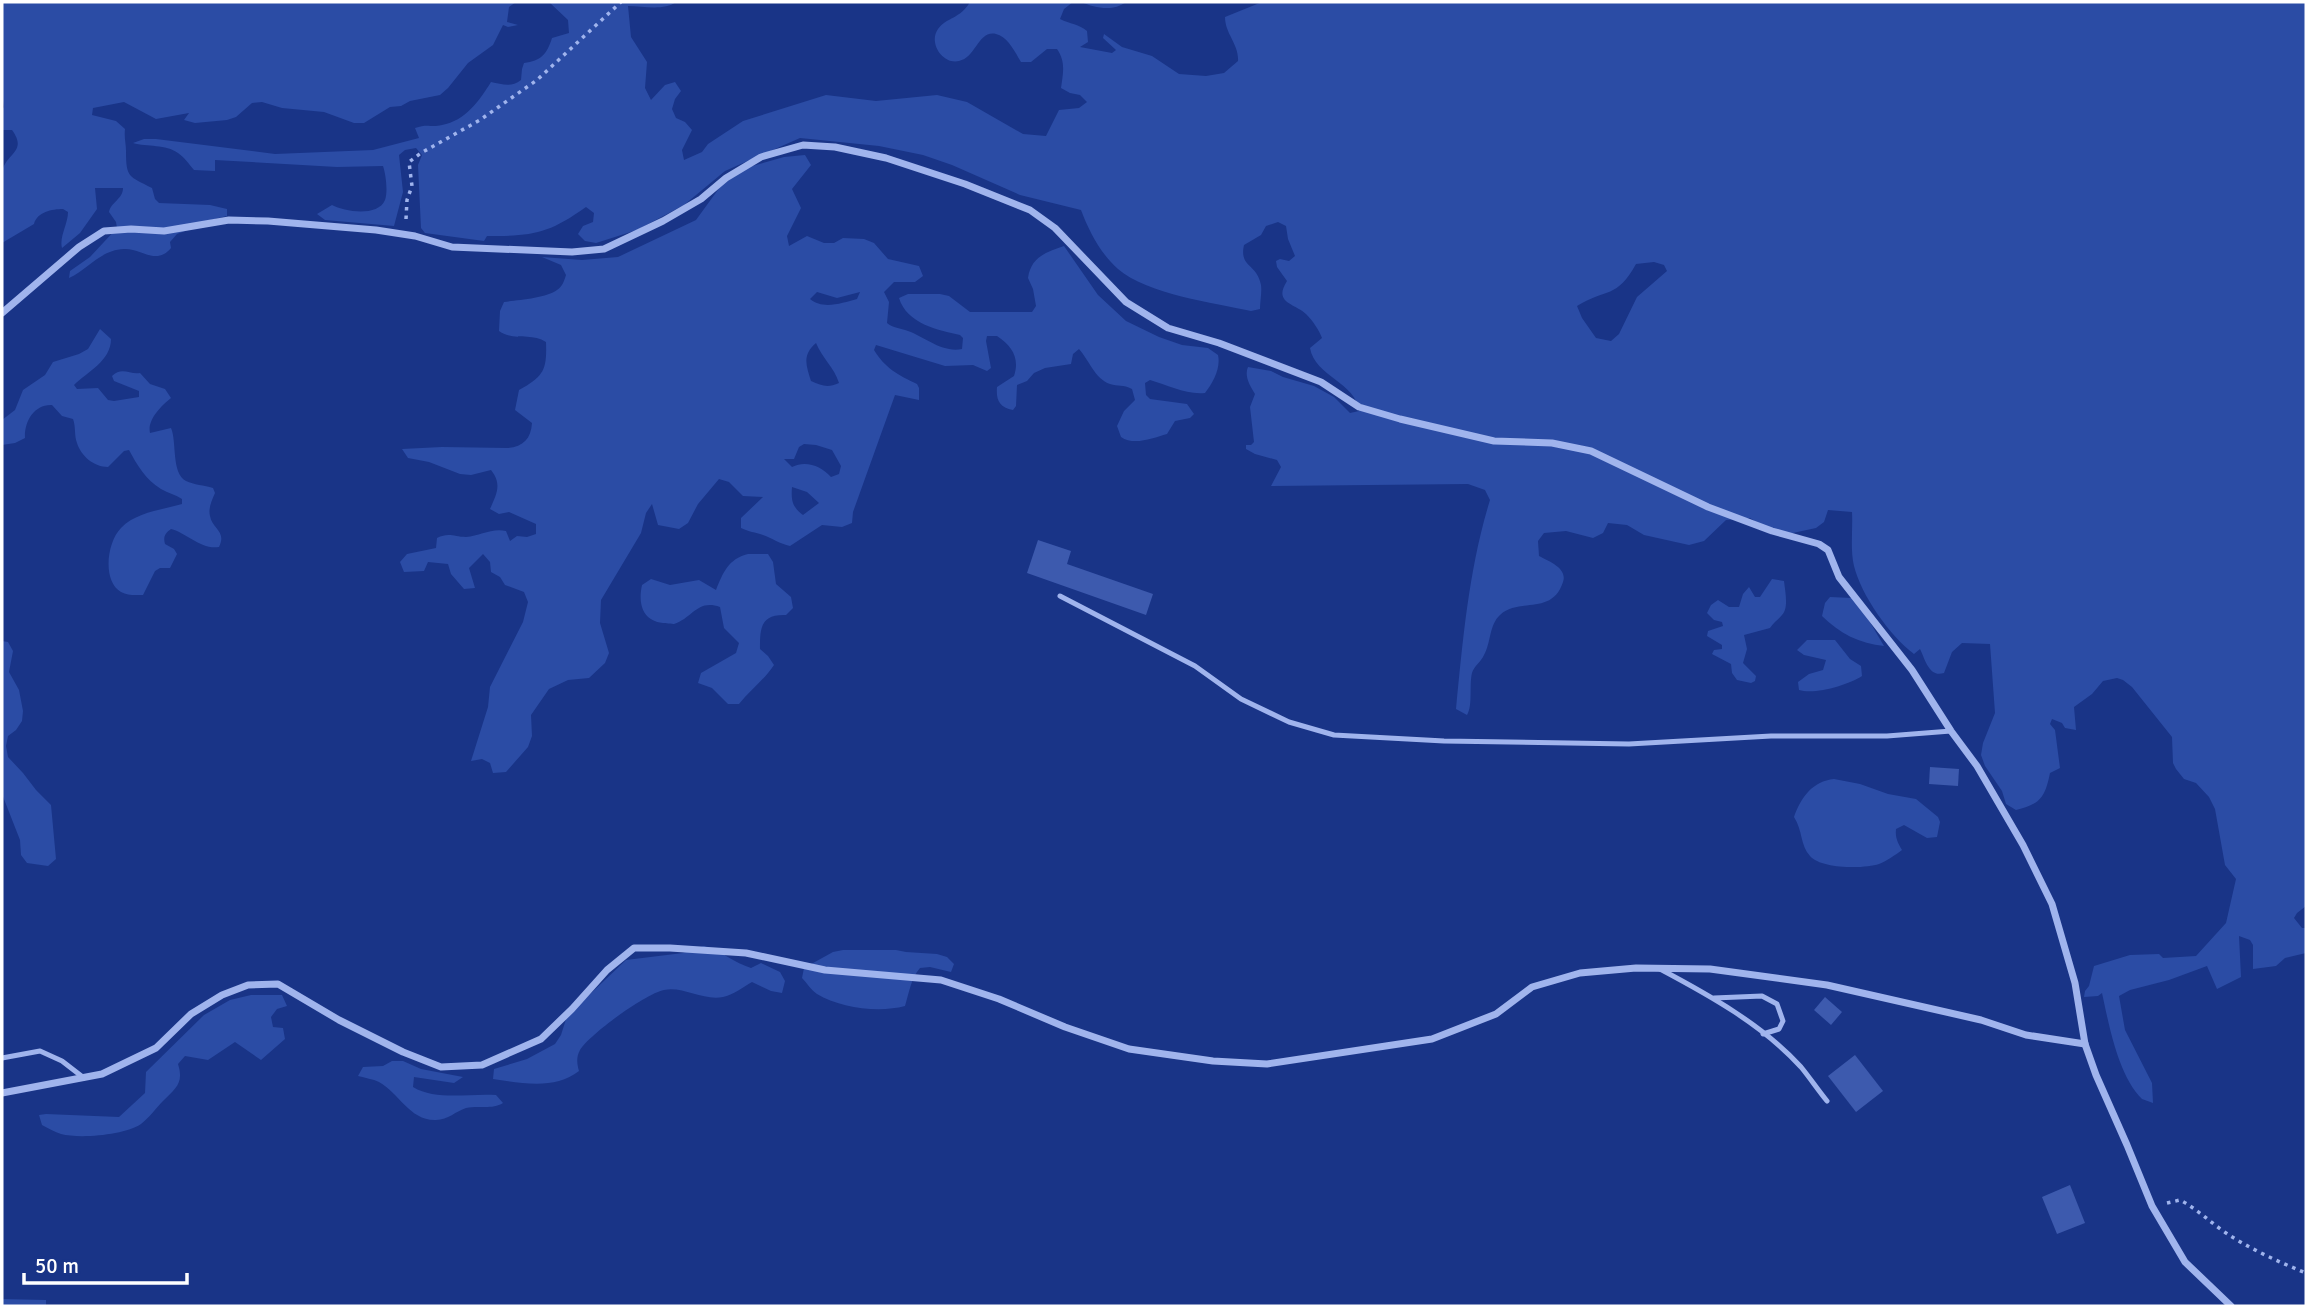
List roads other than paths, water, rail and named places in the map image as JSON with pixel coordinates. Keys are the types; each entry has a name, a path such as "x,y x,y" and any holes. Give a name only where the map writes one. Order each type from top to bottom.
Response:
{"street":[{"path":"2,313 79,247 104,231 164,231 242,220 376,230 415,236 452,247 572,252 604,249 663,221 701,199 726,178 761,156 803,145 835,147 886,158 965,184 1030,210 1055,229 1126,302 1168,328 1219,343 1321,382 1359,407 1494,441 1552,443 1591,451 1707,507 1772,531 1818,544 1828,550 1839,577 1912,670 1977,766 2023,845 2052,905 2075,983 2085,1044 2151,1206 2185,1262 2231,1306"},
{"path":"2,1093 102,1074 156,1048 191,1014 222,995 248,985 278,984 403,1052 441,1067 482,1065 541,1039 607,970 634,948 746,953 825,970 941,980 999,999 1065,1027 1129,1049 1213,1061 1267,1064 1433,1039 1496,1014 1532,987 1580,974 1636,968 1710,969 1827,985 1981,1020 2026,1035 2085,1044"}],"lane":[{"path":"1060,596 1195,666 1241,699 1289,722 1334,735 1444,741 1629,744 1771,736 1887,736 1951,731"},
{"path":"1660,969 1714,998 1763,1034 1801,1067 1827,1101"},
{"path":"1714,998 1762,996 1777,1004 1783,1021 1779,1029 1763,1034"},
{"path":"2,1058 40,1051 62,1061 84,1078"}]}
